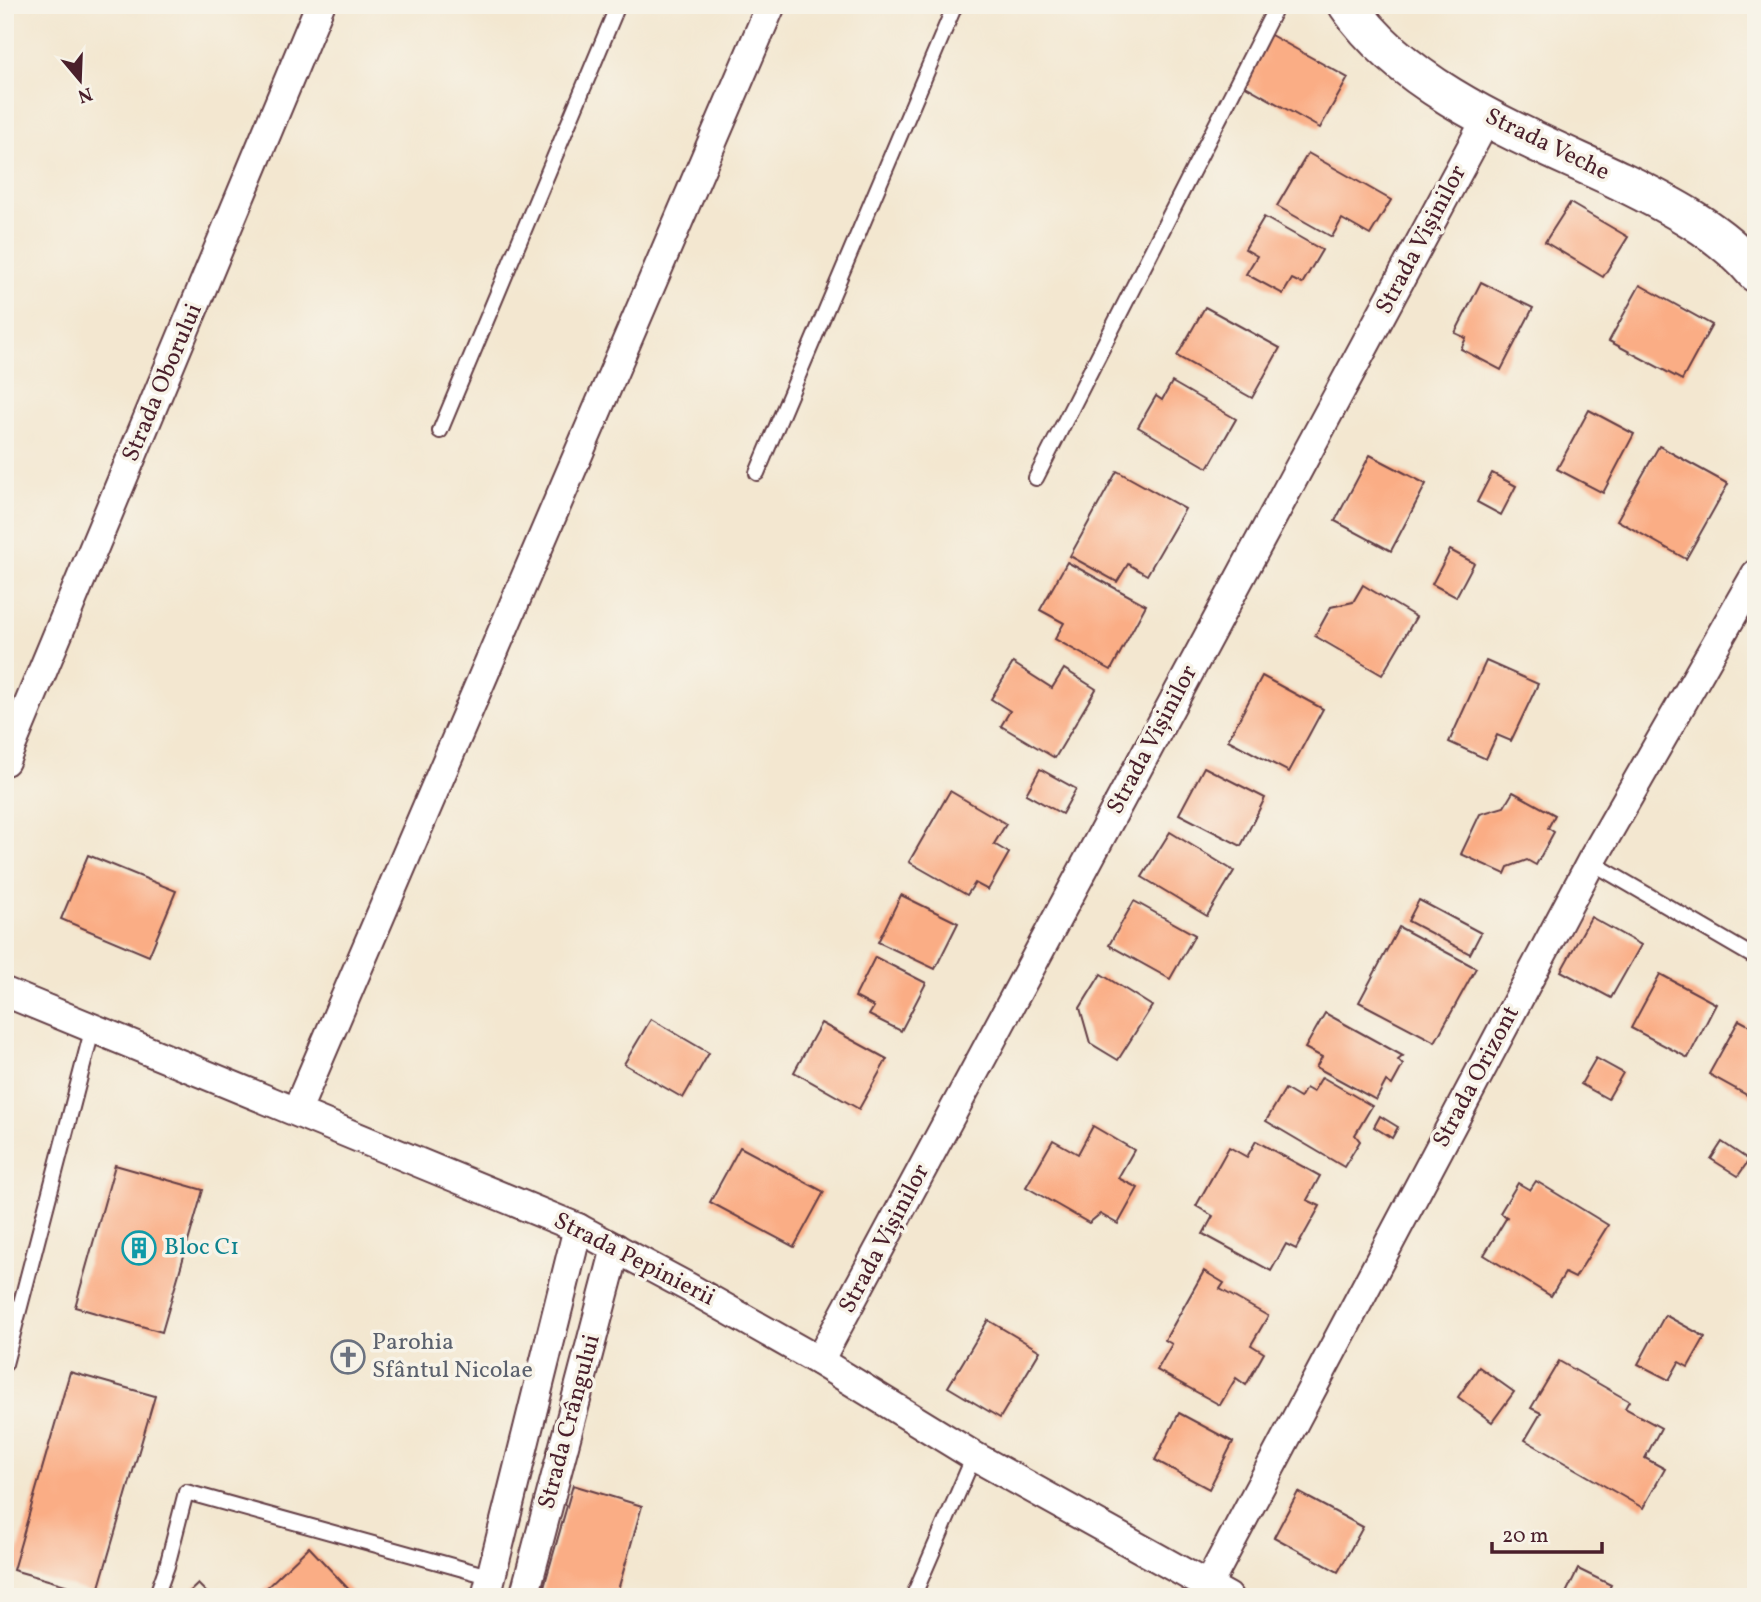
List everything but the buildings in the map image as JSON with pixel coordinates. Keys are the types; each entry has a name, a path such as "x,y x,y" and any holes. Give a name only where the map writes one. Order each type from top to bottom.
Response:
{"street":[{"name":"Strada Oborului","path":"5,761 320,5"},
{"path":"297,1110 771,5"},
{"name":"Strada Veche","path":"1348,5 1363,28 1393,58 1487,118 1665,202 1737,251 1756,273"},
{"name":"Strada Vișinilor","path":"819,1361 1487,118"},
{"name":"Strada Orizont","path":"1218,1591 1591,862 1756,574"},
{"name":"Strada Pepinierii","path":"5,992 579,1228 819,1361 974,1456 1218,1591"},
{"name":"Strada Crângului","path":"489,1587 579,1228"},
{"name":"Strada Crângului","path":"524,1597 616,1248"}],"lane":[{"path":"440,431 618,5"},
{"path":"757,473 955,5"},
{"path":"1036,478 1277,5"},
{"path":"1591,862 1756,958"},
{"path":"5,1364 93,1027"},
{"path":"913,1597 974,1456"},
{"path":"156,1597 186,1492 489,1587"}],"place":[{"name":"Bloc C1","path":"139,1248"},
{"name":"Parohia Sfântul Nicolae","path":"348,1357"}]}
